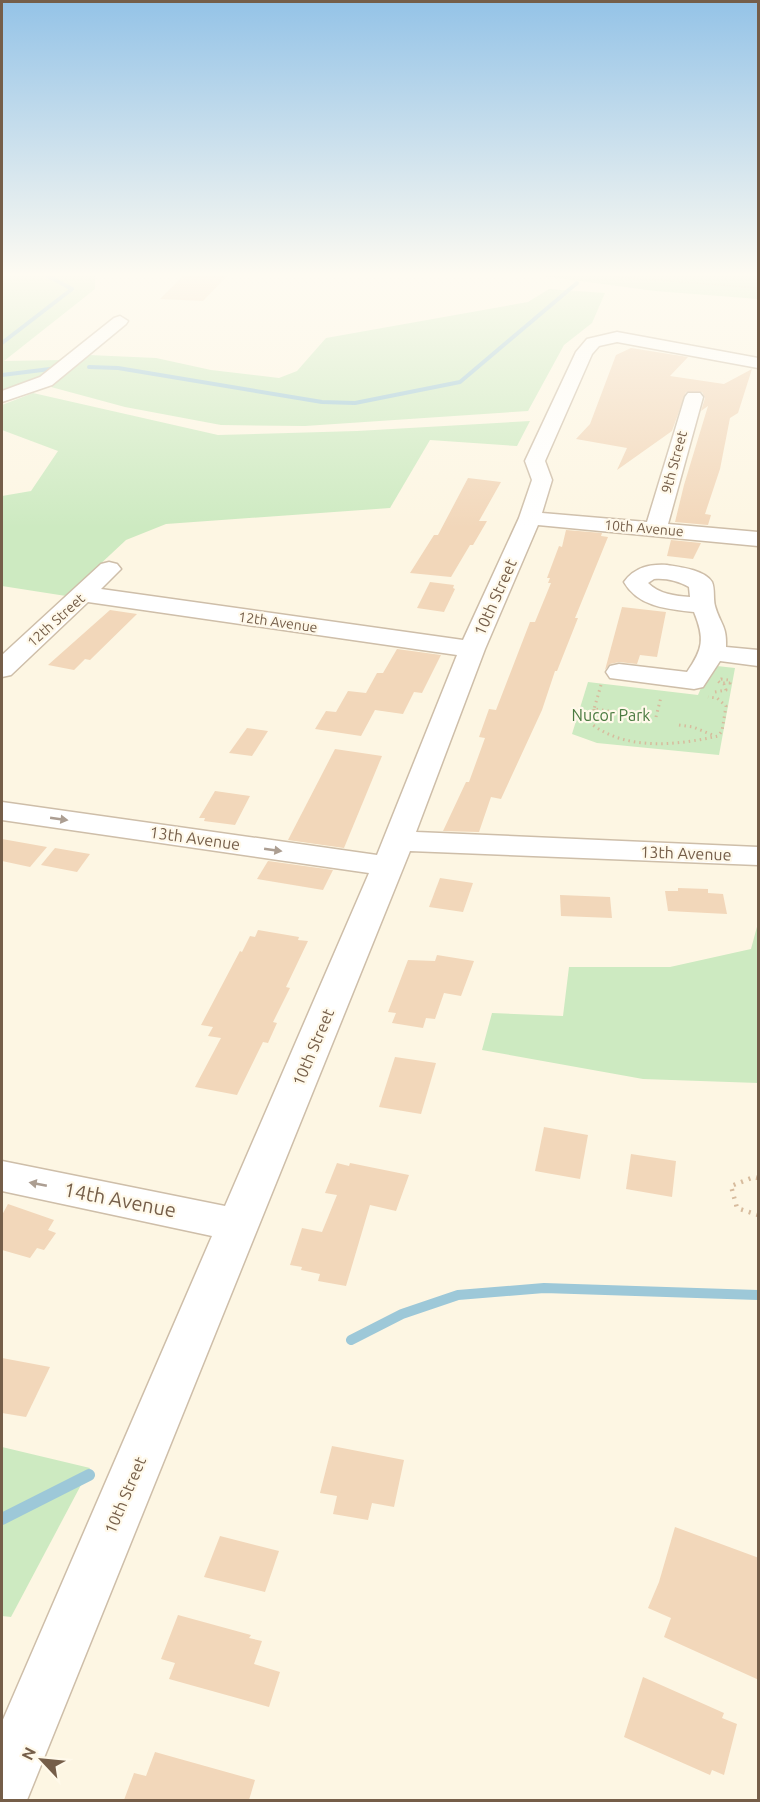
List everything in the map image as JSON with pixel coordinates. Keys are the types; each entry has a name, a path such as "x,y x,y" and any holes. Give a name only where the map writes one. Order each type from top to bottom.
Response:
{"street":[{"path":"2,397 46,381 72,360"},
{"name":"10th Street","path":"2,1790 393,854 472,649 530,518 542,480 535,461 601,360"},
{"name":"10th Street","path":"728,360 759,363"},
{"name":"9th Street","path":"656,528 694,397"},
{"name":"10th Avenue","path":"530,518 759,539"},
{"name":"12th Street","path":"2,669 109,569"},
{"name":"12th Avenue","path":"84,594 472,649"},
{"path":"611,678 694,681 713,653 714,630 703,606"},
{"path":"713,653 759,658"},
{"name":"13th Avenue","path":"2,811 393,854 759,856"},
{"name":"14th Avenue","path":"2,1176 239,1225"}],"path":[{"path":"611,678 599,686 593,724 598,730 611,736 674,744 716,736 722,731 726,706 717,698 706,697"},
{"path":"656,717 662,692"},
{"path":"594,709 637,715"},
{"path":"678,725 693,727 716,736"},
{"path":"759,1178 754,1176 731,1186 738,1208 759,1215"}],"green space":[{"path":"2,360 63,360 43,375 2,391"},
{"path":"83,360 166,360 211,370 279,378 297,371 307,360 556,360 528,411 305,426 221,425 125,407 51,387"},
{"path":"33,393 218,435 357,431 530,421 517,446 430,440 390,508 166,524 126,540 66,596 2,586 2,496 31,491 58,451 2,430 2,405"},
{"name":"Nucor Park","path":"710,667 735,668 719,755 597,743 572,734 588,682 698,695"},
{"path":"758,923 758,1083 643,1079 482,1050 492,1013 563,1016 569,967 670,967 751,949"},
{"path":"2,1447 90,1468 11,1617 2,1616"}],"building":[{"path":"614,360 685,360 670,376 724,384 752,369 738,413 730,418 720,469 705,514 711,515 708,525 675,522 708,406 701,411 705,398 702,392 686,392 672,431 617,470 627,448 576,439 590,424"},
{"path":"468,478 501,482 479,521 487,521 473,545 470,545 451,577 410,573 434,535 438,535"},
{"path":"566,530 602,533 601,536 608,537 575,618 578,618 557,671 555,671 542,710 501,799 491,797 479,832 443,831 466,782 469,782 485,738 479,737 489,709 496,710 530,622 535,622 551,583 548,583 550,578 547,578 559,546 562,547"},
{"path":"671,540 701,543 693,559 667,556"},
{"path":"430,582 454,585 455,589 444,612 417,608"},
{"path":"622,607 666,612 657,657 640,655 637,664 619,662 610,664 605,670"},
{"path":"110,610 137,614 90,660 85,659 74,670 48,665"},
{"path":"397,649 441,655 422,693 414,692 403,714 375,710 361,736 315,729 326,711 336,712 348,691 366,693 377,673 383,673"},
{"path":"247,728 268,731 252,756 229,753"},
{"path":"335,749 382,756 344,848 288,840"},
{"path":"215,791 250,796 235,825 204,821 205,818 199,818"},
{"path":"2,839 47,847 30,867 2,861"},
{"path":"55,848 90,854 77,872 41,865"},
{"path":"268,861 333,870 323,890 257,879"},
{"path":"440,878 473,883 463,912 429,907"},
{"path":"678,888 708,889 708,893 723,894 727,914 668,911 665,891 678,891"},
{"path":"560,895 610,897 612,918 561,916"},
{"path":"258,930 299,937 298,940 308,941 286,987 290,988 273,1022 277,1023 268,1043 263,1042 237,1095 195,1087 221,1038 208,1036 213,1027 201,1025 240,951 242,952 250,936 255,937"},
{"path":"437,955 474,961 461,996 444,993 435,1019 426,1018 423,1028 392,1023 396,1013 388,1012 408,960 435,961"},
{"path":"395,1057 436,1063 421,1114 379,1107"},
{"path":"544,1127 588,1135 580,1179 535,1171"},
{"path":"631,1154 676,1161 672,1197 626,1189"},
{"path":"337,1163 349,1166 350,1163 409,1175 396,1211 370,1205 346,1286 318,1281 320,1274 290,1265 302,1228 322,1232 337,1195 325,1193"},
{"path":"8,1204 54,1220 48,1230 56,1233 44,1250 37,1248 30,1258 2,1250 2,1215"},
{"path":"2,1358 50,1367 26,1417 2,1413"},
{"path":"332,1446 404,1460 394,1507 372,1503 368,1520 333,1514 337,1496 320,1493"},
{"path":"675,1527 759,1558 759,1680 664,1637 671,1618 648,1608 659,1582"},
{"path":"220,1536 279,1551 265,1592 204,1577"},
{"path":"178,1615 251,1635 249,1638 262,1641 254,1664 280,1672 269,1707 169,1679 175,1663 161,1659"},
{"path":"643,1677 724,1713 722,1718 737,1724 724,1775 712,1770 710,1775 624,1737"},
{"path":"155,1752 255,1780 249,1800 124,1800 134,1773 146,1776"}],"waterway":[{"path":"89,367 118,368 322,402 355,403 460,382 486,360"},
{"path":"2,375 50,369"},
{"path":"351,1340 402,1314 458,1295 544,1288 758,1295"},
{"path":"2,1519 89,1475"}]}
